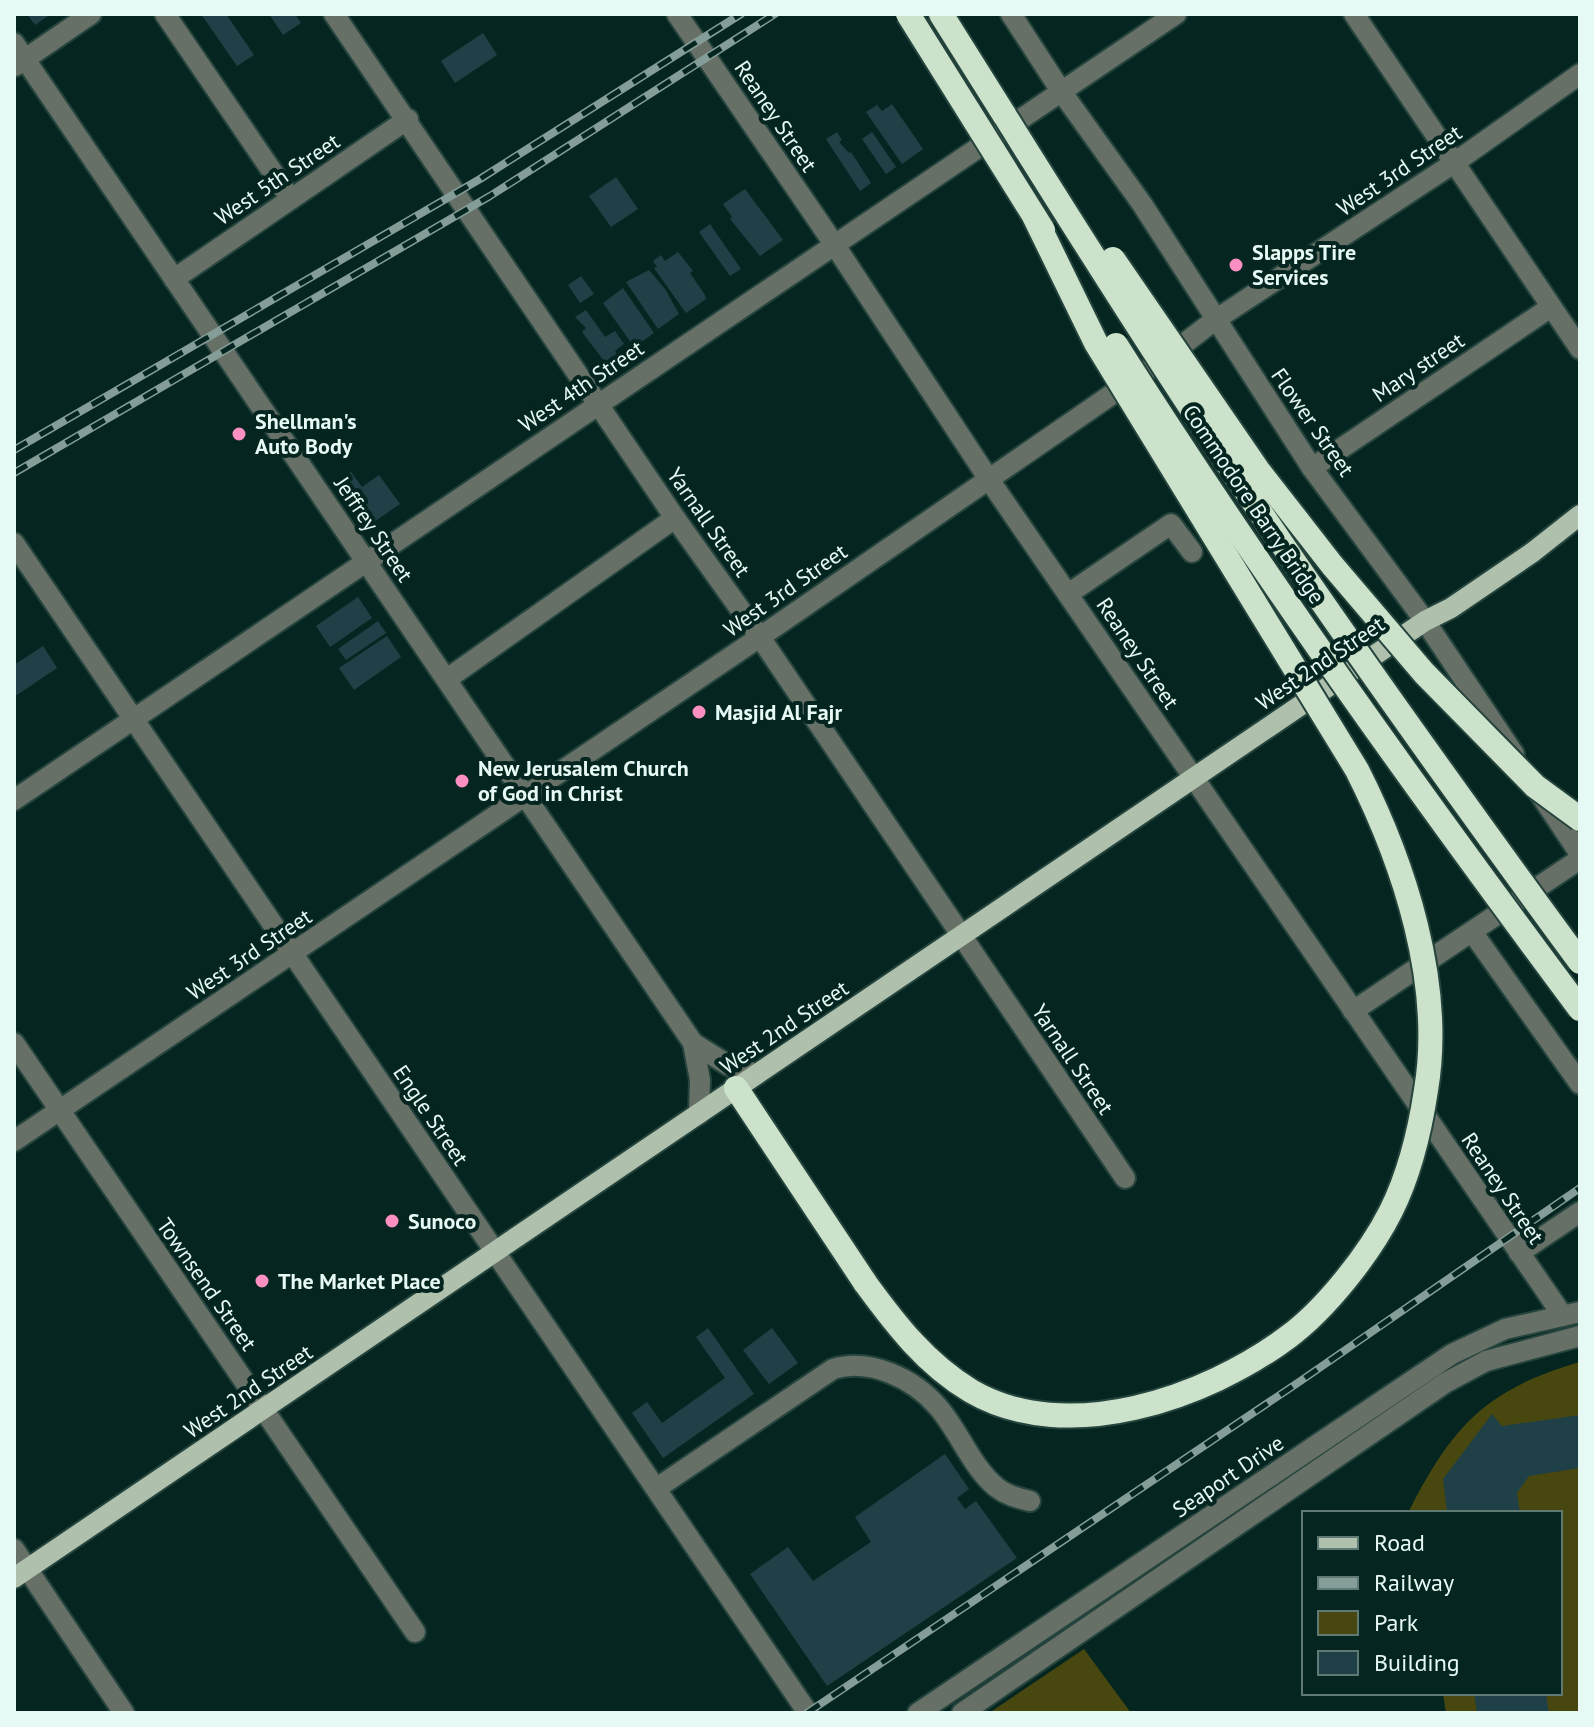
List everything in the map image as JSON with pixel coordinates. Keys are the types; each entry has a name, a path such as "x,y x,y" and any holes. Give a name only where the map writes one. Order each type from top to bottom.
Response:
{"highway":[{"name":"Commodore Barry Bridge","path":"908,14 1035,218 1240,531 1408,773 1580,1009"},
{"name":"Commodore Barry Bridge","path":"941,14 1134,322 1244,488 1443,774 1580,962"},
{"path":"1005,116 1094,231 1258,470 1332,565 1435,684 1535,786 1580,819"},
{"path":"736,1088 866,1284 902,1332 925,1355 972,1391 1010,1407 1046,1413 1092,1416 1133,1408 1213,1381 1289,1337 1324,1305 1391,1210 1417,1136 1427,1087 1427,990 1399,866 1381,817 1340,742 1096,343 1035,218"}],"main road":[{"name":"West 2nd Street","path":"20,1574 1425,621 1451,608 1533,552 1580,515"}],"street":[{"path":"18,56 91,14"},
{"path":"165,14 291,199"},
{"name":"Yarnall Street","path":"334,14 1125,1178"},
{"name":"Reaney Street","path":"677,14 988,478 1519,1253 1571,1314"},
{"name":"Flower Street","path":"1011,14 1061,91 1142,204 1312,468 1425,621 1580,856"},
{"name":"West 4th Street","path":"14,800 1176,14"},
{"path":"1354,14 1580,349"},
{"name":"Jeffrey Street","path":"18,56 174,279 693,1043"},
{"name":"West 3rd Street","path":"14,1141 760,637 1169,355 1215,320 1454,163 1580,74"},
{"name":"West 5th Street","path":"174,279 408,119"},
{"name":"Mary street","path":"1312,468 1551,307"},
{"path":"447,679 675,518"},
{"path":"1068,594 1171,524 1192,552"},
{"name":"Engle Street","path":"14,543 808,1713"},
{"path":"1353,1011 1473,933 1580,856"},
{"path":"1473,933 1580,1084"},
{"name":"Townsend Street","path":"14,1043 415,1632"},
{"path":"693,1043 728,1065 756,1074"},
{"path":"693,1043 700,1080 699,1114"},
{"path":"1519,1253 1580,1212"},
{"name":"Seaport Drive","path":"918,1713 1452,1354 1505,1329 1571,1314"},
{"name":"Seaport Drive","path":"962,1713 1445,1383 1486,1361 1580,1336"},
{"path":"657,1488 833,1369 868,1366 892,1374 938,1407 992,1484 1008,1495 1030,1501"},
{"path":"14,1549 20,1574 124,1713"}],"green space":[{"path":"1580,1362 1580,1713 1446,1713 1443,1695 1562,1695 1562,1511 1410,1511 1442,1454 1476,1414 1497,1398 1548,1373"},
{"path":"1084,1649 1131,1713 989,1713"}],"building":[{"path":"27,14 51,14 35,25"},
{"path":"201,14 226,14 254,55 237,66"},
{"path":"269,14 295,14 301,23 283,35"},
{"path":"483,33 497,55 455,83 441,61"},
{"path":"892,104 923,149 902,164 866,112 877,105 882,111"},
{"path":"837,132 842,140 839,142 851,152 871,183 860,191 826,139"},
{"path":"872,132 896,167 886,174 862,139"},
{"path":"616,177 638,209 611,227 589,196"},
{"path":"745,189 783,240 760,256 730,219 732,217 723,204"},
{"path":"710,224 741,269 730,276 699,232"},
{"path":"678,252 693,271 690,273 706,299 686,313 654,268 657,267 653,261 661,255 665,261"},
{"path":"649,270 665,289 679,314 658,329 626,282"},
{"path":"581,276 594,294 580,303 568,285"},
{"path":"623,288 654,333 634,347 603,303"},
{"path":"586,310 605,337 615,331 624,344 615,351 619,357 607,365 582,332 586,328 575,317"},
{"path":"351,472 362,487 379,475 400,504 371,524 340,480"},
{"path":"358,597 372,618 330,647 316,626"},
{"path":"378,621 386,633 346,660 338,649"},
{"path":"387,636 401,657 354,690 339,668"},
{"path":"43,646 57,668 14,697 14,665"},
{"path":"708,1328 754,1394 663,1458 632,1413 647,1402 662,1423 725,1378 696,1337"},
{"path":"772,1328 798,1363 769,1384 743,1350"},
{"path":"1492,1414 1502,1426 1580,1415 1580,1468 1529,1476 1517,1493 1520,1511 1447,1511 1443,1479"},
{"path":"945,1454 969,1489 957,1498 965,1509 976,1501 1017,1558 827,1686 750,1574 788,1547 813,1581 871,1542 855,1517"},
{"path":"1474,1695 1546,1695 1549,1713 1477,1713"}],"railway":[{"path":"14,450 480,179 741,14"},
{"path":"14,473 490,196 775,14"},
{"path":"807,1713 1299,1382 1580,1188"}],"place":[{"name":"Slapps Tire Services","path":"1236,265"},
{"name":"Shellman's Auto Body","path":"239,434"},
{"name":"Masjid Al Fajr","path":"699,712"},
{"name":"New Jerusalem Church of God in Christ","path":"462,781"},
{"name":"Sunoco","path":"392,1221"},
{"name":"The Market Place","path":"262,1281"}]}
